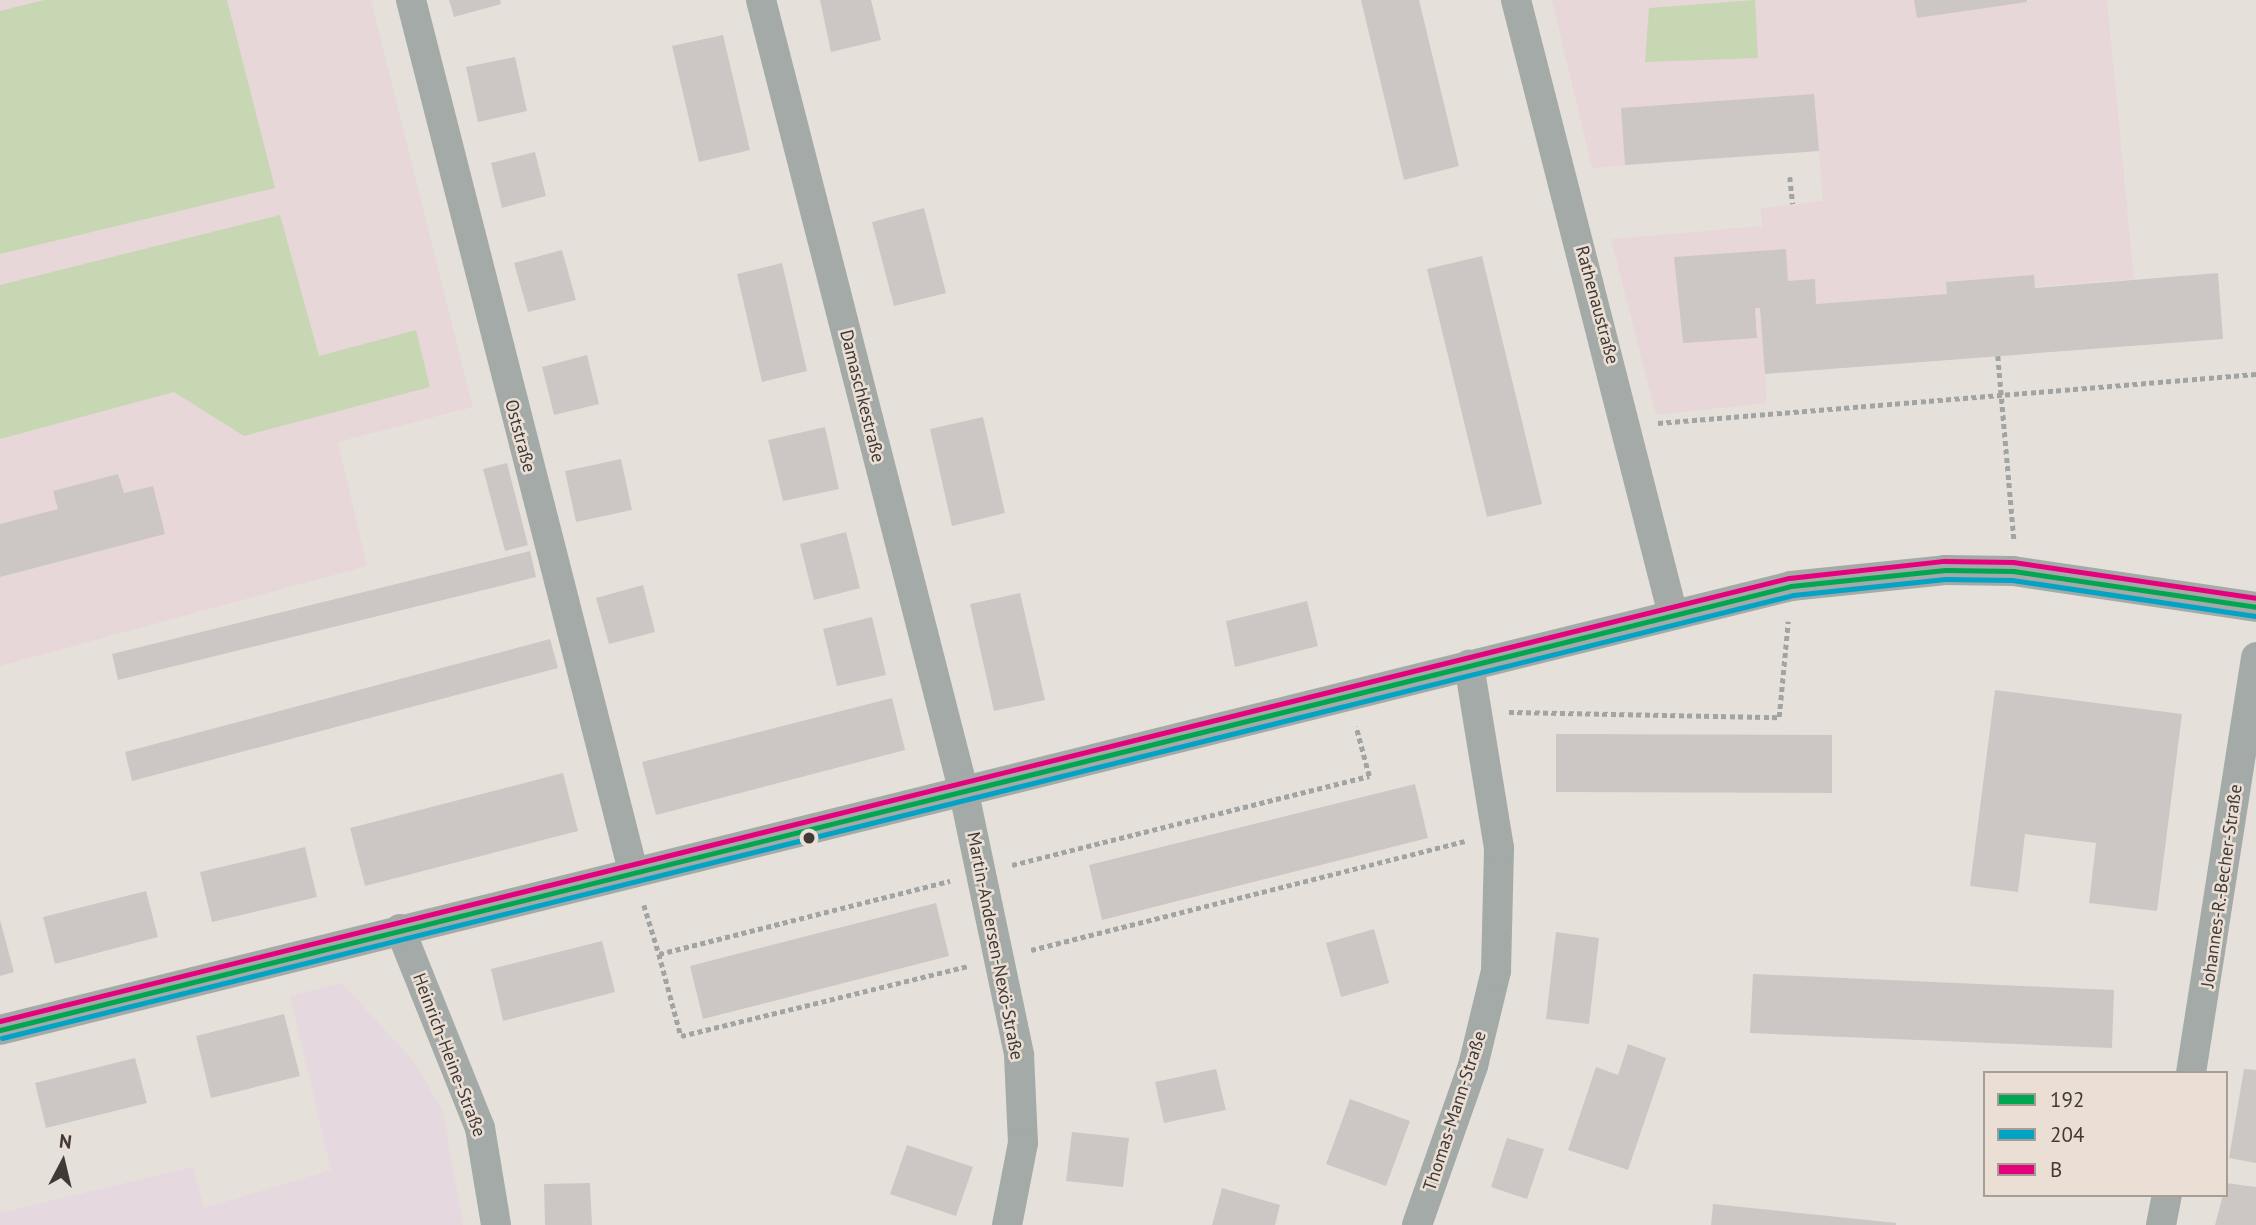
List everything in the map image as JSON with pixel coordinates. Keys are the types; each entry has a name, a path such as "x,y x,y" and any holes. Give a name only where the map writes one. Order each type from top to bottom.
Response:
{"street":[{"name":"Oststraße","path":"411,0 633,871"},
{"name":"Damaschkestraße","path":"761,0 964,793"},
{"name":"Rathenaustraße","path":"1516,0 1629,426 1672,611"},
{"path":"0,1030 633,871 964,793 1672,611 1791,586 1945,570 2013,571 2256,607"},
{"name":"Johannes-R.-Becher-Straße","path":"2191,1071 2256,657"},
{"name":"Thomas-Mann-Straße","path":"1417,1225 1473,1066 1496,971 1497,833 1469,664"},
{"name":"Martin-Andersen-Nexö-Straße","path":"964,793 1019,1055 1023,1143 1007,1225"},
{"name":"Heinrich-Heine-Straße","path":"400,929 480,1128 496,1225"},
{"path":"2161,1225 2167,1197"}],"path":[{"path":"1790,177 1793,204"},
{"path":"1998,356 2013,571"},
{"path":"1629,426 2001,391 2256,374"},
{"path":"1477,712 1779,717 1791,586"},
{"path":"659,954 681,1036 1497,833"}],"shaded area":[{"path":"0,0 371,0 473,407 338,442 367,566 0,666"},
{"path":"1552,0 1914,0 1917,18 2037,0 2107,0 2134,279 1761,308 1767,403 1656,415 1611,239 1762,226 1761,208 1823,201 1819,151 1592,168"},
{"path":"342,983 415,1063 443,1112 463,1225 0,1225 0,1213 193,1167 204,1208 331,1170 290,996"}],"green space":[{"path":"44,0 227,0 275,188 0,254 0,11"},
{"path":"1755,0 1758,58 1645,62 1649,8"},
{"path":"280,215 319,356 416,330 430,387 244,436 174,392 0,439 0,285"}],"building":[{"path":"449,0 500,0 501,4 454,17"},
{"path":"820,0 871,0 881,40 831,52"},
{"path":"1361,0 1419,0 1459,166 1404,180"},
{"path":"1914,0 2027,0 2027,2 1917,18"},
{"path":"723,35 750,150 699,162 672,46"},
{"path":"515,57 527,111 478,122 466,67"},
{"path":"1814,94 1819,151 1625,165 1621,108"},
{"path":"535,152 546,196 502,208 491,163"},
{"path":"924,208 946,293 894,306 872,222"},
{"path":"1786,249 1788,281 1815,279 1816,304 1947,294 1946,282 2034,275 2035,288 2218,273 2223,339 1765,374 1760,308 1755,308 1757,338 1683,343 1674,257"},
{"path":"562,250 576,300 528,312 514,263"},
{"path":"1482,256 1542,504 1487,517 1427,269"},
{"path":"782,263 807,371 762,382 737,274"},
{"path":"587,355 599,404 554,415 542,367"},
{"path":"983,417 1005,513 952,526 930,429"},
{"path":"825,427 839,489 783,501 768,440"},
{"path":"621,459 632,510 576,522 565,471"},
{"path":"507,463 528,545 505,551 483,469"},
{"path":"118,474 124,493 153,486 165,534 0,577 0,524 58,509 53,491"},
{"path":"846,532 860,588 814,600 800,544"},
{"path":"530,551 536,577 118,680 112,654"},
{"path":"643,585 655,632 609,644 596,598"},
{"path":"1020,593 1045,700 994,711 970,604"},
{"path":"1307,601 1318,646 1235,667 1226,621"},
{"path":"872,617 886,675 837,686 823,629"},
{"path":"550,639 558,668 132,781 125,752"},
{"path":"1995,690 2182,714 2157,911 2089,903 2096,843 2025,834 2018,892 1970,886"},
{"path":"892,698 905,750 656,815 642,762"},
{"path":"1556,734 1832,735 1832,793 1556,792"},
{"path":"563,773 578,831 365,886 350,828"},
{"path":"1415,784 1428,838 1102,920 1089,865"},
{"path":"305,847 317,897 212,922 200,872"},
{"path":"146,891 158,937 55,964 43,917"},
{"path":"936,903 949,956 703,1019 690,966"},
{"path":"0,920 14,972 0,976"},
{"path":"1374,929 1389,983 1341,997 1326,943"},
{"path":"1556,932 1599,938 1589,1024 1546,1019"},
{"path":"602,941 615,992 503,1021 491,969"},
{"path":"1753,974 2114,990 2112,1048 1750,1033"},
{"path":"284,1014 300,1076 211,1098 196,1036"},
{"path":"1628,1044 1666,1058 1628,1170 1568,1150 1596,1067 1618,1075"},
{"path":"135,1058 147,1103 46,1128 35,1083"},
{"path":"1216,1069 1226,1110 1164,1123 1155,1082"},
{"path":"2244,1069 2256,1070 2256,1163 2229,1158"},
{"path":"1350,1099 1410,1121 1386,1186 1326,1164"},
{"path":"1072,1132 1129,1138 1123,1187 1066,1181"},
{"path":"1507,1138 1544,1149 1527,1199 1491,1187"},
{"path":"907,1145 973,1167 956,1216 890,1194"},
{"path":"590,1183 592,1225 545,1225 544,1184"},
{"path":"2228,1183 2256,1187 2256,1225 2215,1225 2222,1197 2228,1197"},
{"path":"1222,1188 1280,1205 1275,1225 1212,1225"},
{"path":"1713,1204 1896,1223 1896,1225 1711,1225"}],"transit line":[{"name":"B","path":"0,1021 1789,578 1944,561 2013,562 2256,598"},
{"name":"192","path":"0,1030 1791,586 1945,570 2013,571 2256,607"},
{"name":"204","path":"2,1038 1793,595 1945,579 2012,580 2255,616"}]}
